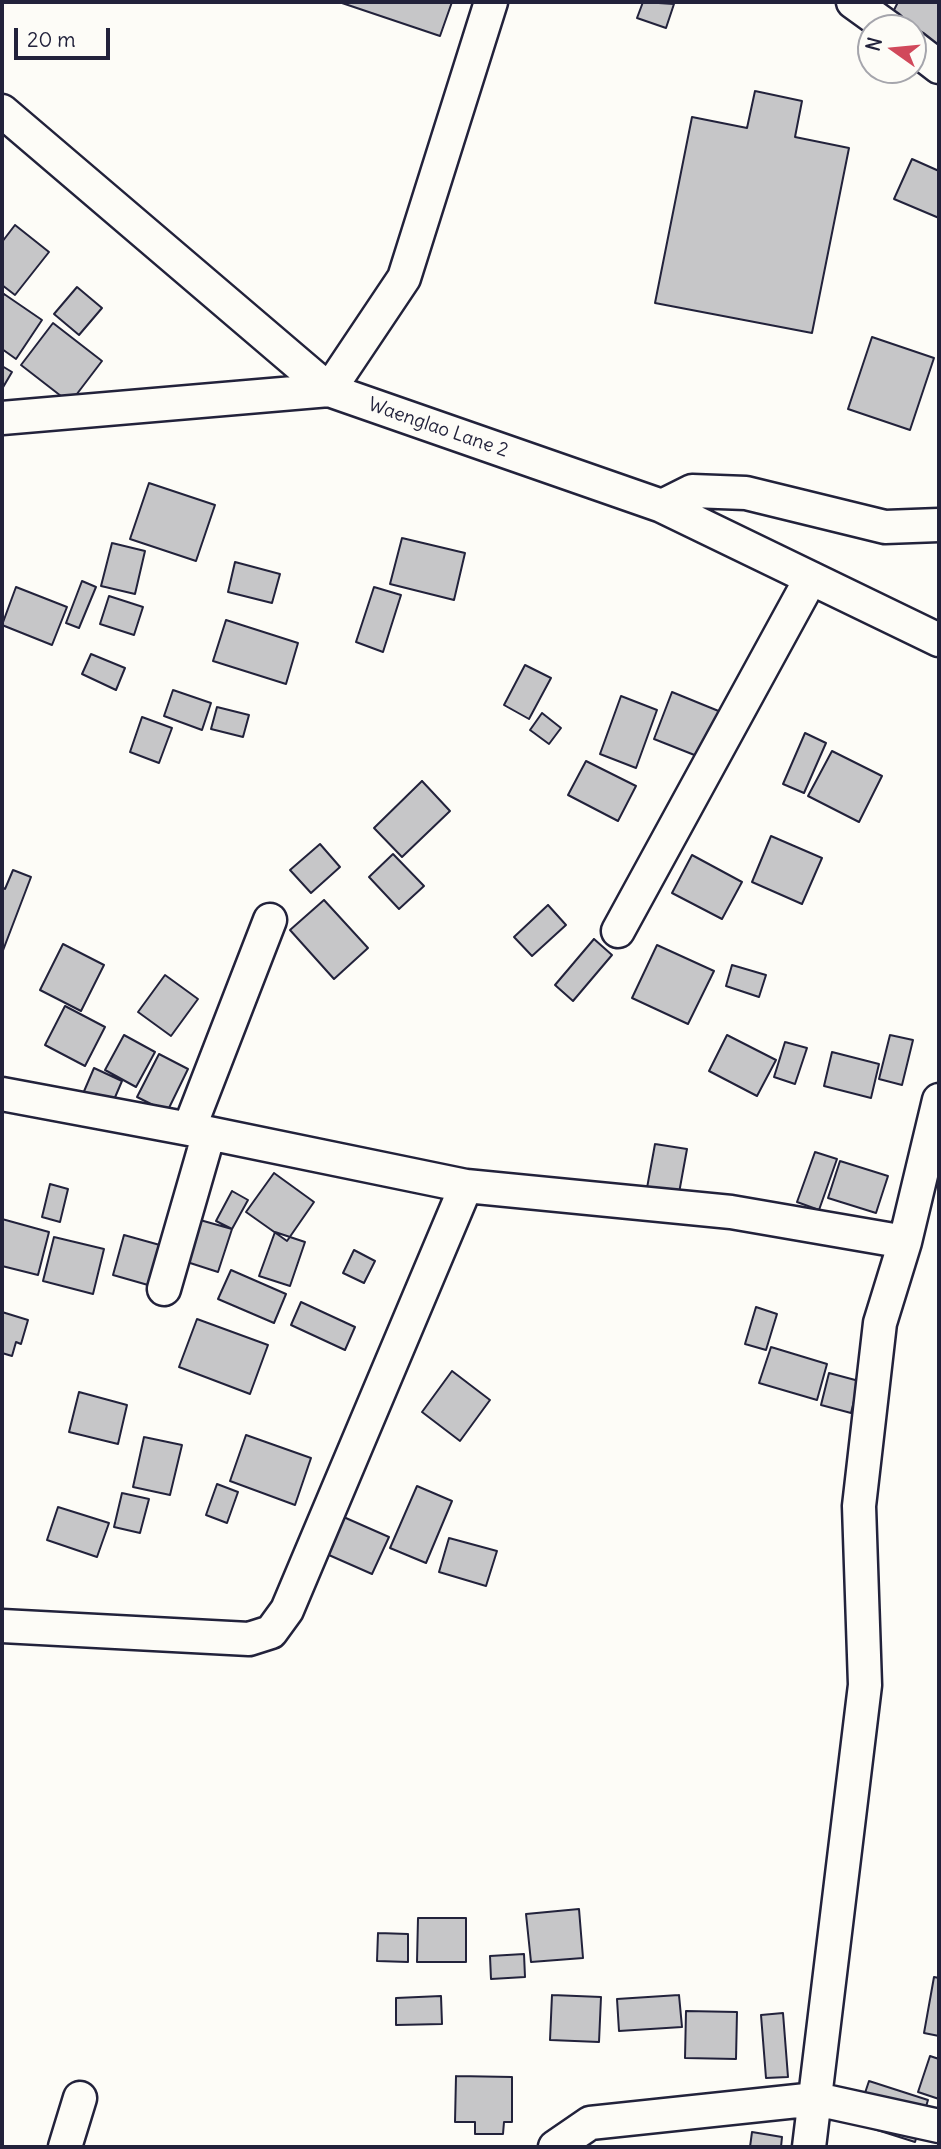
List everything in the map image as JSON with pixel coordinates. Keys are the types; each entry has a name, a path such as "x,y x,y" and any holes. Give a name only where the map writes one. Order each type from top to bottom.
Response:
{"street":[{"path":"2,418 329,390 404,278 491,2"},
{"path":"853,2 870,14"},
{"name":"Waenglao Lane 2","path":"2,111 329,390 662,506 939,640"},
{"path":"662,506 692,491 746,493 885,527 939,525"},
{"path":"618,931 811,578"},
{"path":"164,1289 199,1131 270,920"},
{"path":"2,1094 466,1186 731,1212 905,1242"},
{"path":"809,2147 865,1685 859,1506 880,1323 905,1242 939,1100"},
{"path":"2,1626 250,1639 271,1632 287,1610 466,1186"},
{"path":"65,2147 80,2098"},
{"path":"555,2147 590,2123 816,2099 939,2126"}],"building":[{"path":"339,2 452,2 440,36"},
{"path":"643,2 674,4 666,28 637,18"},
{"path":"898,2 939,3 939,76 927,70 927,14 892,14"},
{"path":"755,91 802,101 795,137 849,148 812,333 655,303 692,117 747,128"},
{"path":"912,159 939,171 939,218 894,199"},
{"path":"15,225 49,252 15,295 2,285 2,242"},
{"path":"77,287 102,308 79,335 54,314"},
{"path":"4,294 42,320 16,359 2,349"},
{"path":"53,323 102,361 70,403 21,365"},
{"path":"872,337 934,358 910,430 848,409"},
{"path":"2,366 12,372 2,389"},
{"path":"149,483 215,505 196,561 130,539"},
{"path":"402,538 465,553 454,600 390,584"},
{"path":"112,543 145,551 135,594 101,586"},
{"path":"235,562 280,574 272,603 228,592"},
{"path":"82,581 96,587 79,628 66,623"},
{"path":"16,587 67,607 52,645 2,625"},
{"path":"374,587 401,595 383,652 356,642"},
{"path":"109,596 143,607 134,635 100,624"},
{"path":"226,620 298,643 286,684 213,661"},
{"path":"91,654 125,668 116,690 82,674"},
{"path":"525,665 551,678 529,719 504,705"},
{"path":"173,690 211,703 202,730 164,716"},
{"path":"672,692 721,712 702,758 654,739"},
{"path":"621,696 657,710 636,768 600,754"},
{"path":"217,707 249,715 243,737 211,729"},
{"path":"542,713 561,728 549,744 530,730"},
{"path":"142,717 172,728 159,763 130,752"},
{"path":"805,733 826,743 804,793 783,784"},
{"path":"832,751 882,776 859,822 808,796"},
{"path":"586,761 636,786 618,821 568,795"},
{"path":"422,781 450,811 402,857 374,828"},
{"path":"771,836 822,858 802,904 752,882"},
{"path":"320,844 340,867 311,893 290,870"},
{"path":"393,854 424,886 399,909 369,877"},
{"path":"692,855 742,882 722,919 672,893"},
{"path":"13,870 31,877 2,953 2,887 5,889"},
{"path":"324,900 368,948 334,979 290,930"},
{"path":"548,905 566,925 532,956 514,937"},
{"path":"594,939 612,955 573,1001 555,985"},
{"path":"63,944 104,965 81,1011 40,990"},
{"path":"657,945 714,971 688,1024 632,998"},
{"path":"732,965 766,975 759,997 726,986"},
{"path":"165,975 198,999 171,1036 138,1012"},
{"path":"65,1006 105,1027 85,1066 45,1045"},
{"path":"124,1035 155,1052 136,1087 105,1070"},
{"path":"727,1035 776,1060 757,1096 709,1071"},
{"path":"890,1035 913,1040 902,1085 879,1079"},
{"path":"785,1042 807,1048 795,1084 774,1077"},
{"path":"832,1052 879,1064 871,1098 824,1086"},
{"path":"159,1054 188,1069 167,1112 137,1097"},
{"path":"94,1068 122,1081 110,1109 82,1096"},
{"path":"655,1144 687,1149 679,1193 647,1188"},
{"path":"815,1152 837,1159 819,1210 797,1202"},
{"path":"840,1161 888,1176 876,1213 828,1198"},
{"path":"274,1173 314,1202 287,1241 246,1212"},
{"path":"50,1184 68,1189 60,1222 42,1217"},
{"path":"232,1191 248,1200 232,1229 216,1221"},
{"path":"2,1219 49,1232 38,1275 2,1266"},
{"path":"200,1220 232,1229 218,1272 187,1262"},
{"path":"275,1232 305,1242 290,1286 259,1276"},
{"path":"124,1235 167,1247 155,1287 113,1275"},
{"path":"54,1237 104,1249 93,1294 43,1281"},
{"path":"354,1250 375,1261 364,1283 343,1273"},
{"path":"231,1270 286,1294 274,1323 218,1299"},
{"path":"301,1302 355,1327 345,1350 291,1325"},
{"path":"756,1307 777,1314 766,1350 745,1344"},
{"path":"2,1312 28,1320 21,1344 16,1342 12,1356 2,1353"},
{"path":"197,1319 268,1345 250,1394 179,1367"},
{"path":"771,1347 827,1364 817,1400 759,1383"},
{"path":"452,1371 490,1400 460,1441 422,1412"},
{"path":"829,1373 859,1381 851,1413 821,1405"},
{"path":"79,1392 127,1405 118,1444 69,1432"},
{"path":"246,1435 311,1458 295,1505 230,1481"},
{"path":"144,1437 182,1445 170,1495 133,1487"},
{"path":"217,1484 238,1492 227,1523 206,1515"},
{"path":"417,1486 452,1501 426,1563 390,1548"},
{"path":"122,1493 149,1499 140,1533 114,1527"},
{"path":"58,1507 109,1523 97,1557 47,1540"},
{"path":"339,1515 389,1537 372,1574 322,1552"},
{"path":"449,1538 497,1551 486,1586 439,1572"},
{"path":"579,1909 583,1958 531,1962 526,1914"},
{"path":"418,1918 466,1918 466,1962 417,1962"},
{"path":"378,1933 408,1934 408,1962 377,1961"},
{"path":"524,1954 525,1977 491,1979 490,1956"},
{"path":"934,1977 939,1978 939,2036 924,2033"},
{"path":"552,1995 601,1997 599,2042 550,2040"},
{"path":"679,1995 682,2027 619,2031 617,1999"},
{"path":"441,1996 442,2024 396,2025 396,1998"},
{"path":"686,2011 737,2012 736,2059 685,2058"},
{"path":"783,2013 788,2077 766,2078 761,2015"},
{"path":"930,2056 939,2059 939,2099 918,2092"},
{"path":"456,2076 512,2077 512,2122 504,2122 503,2134 475,2134 475,2122 455,2122"},
{"path":"869,2081 928,2100 915,2142 855,2123"},
{"path":"752,2132 782,2137 781,2147 750,2147"}]}
